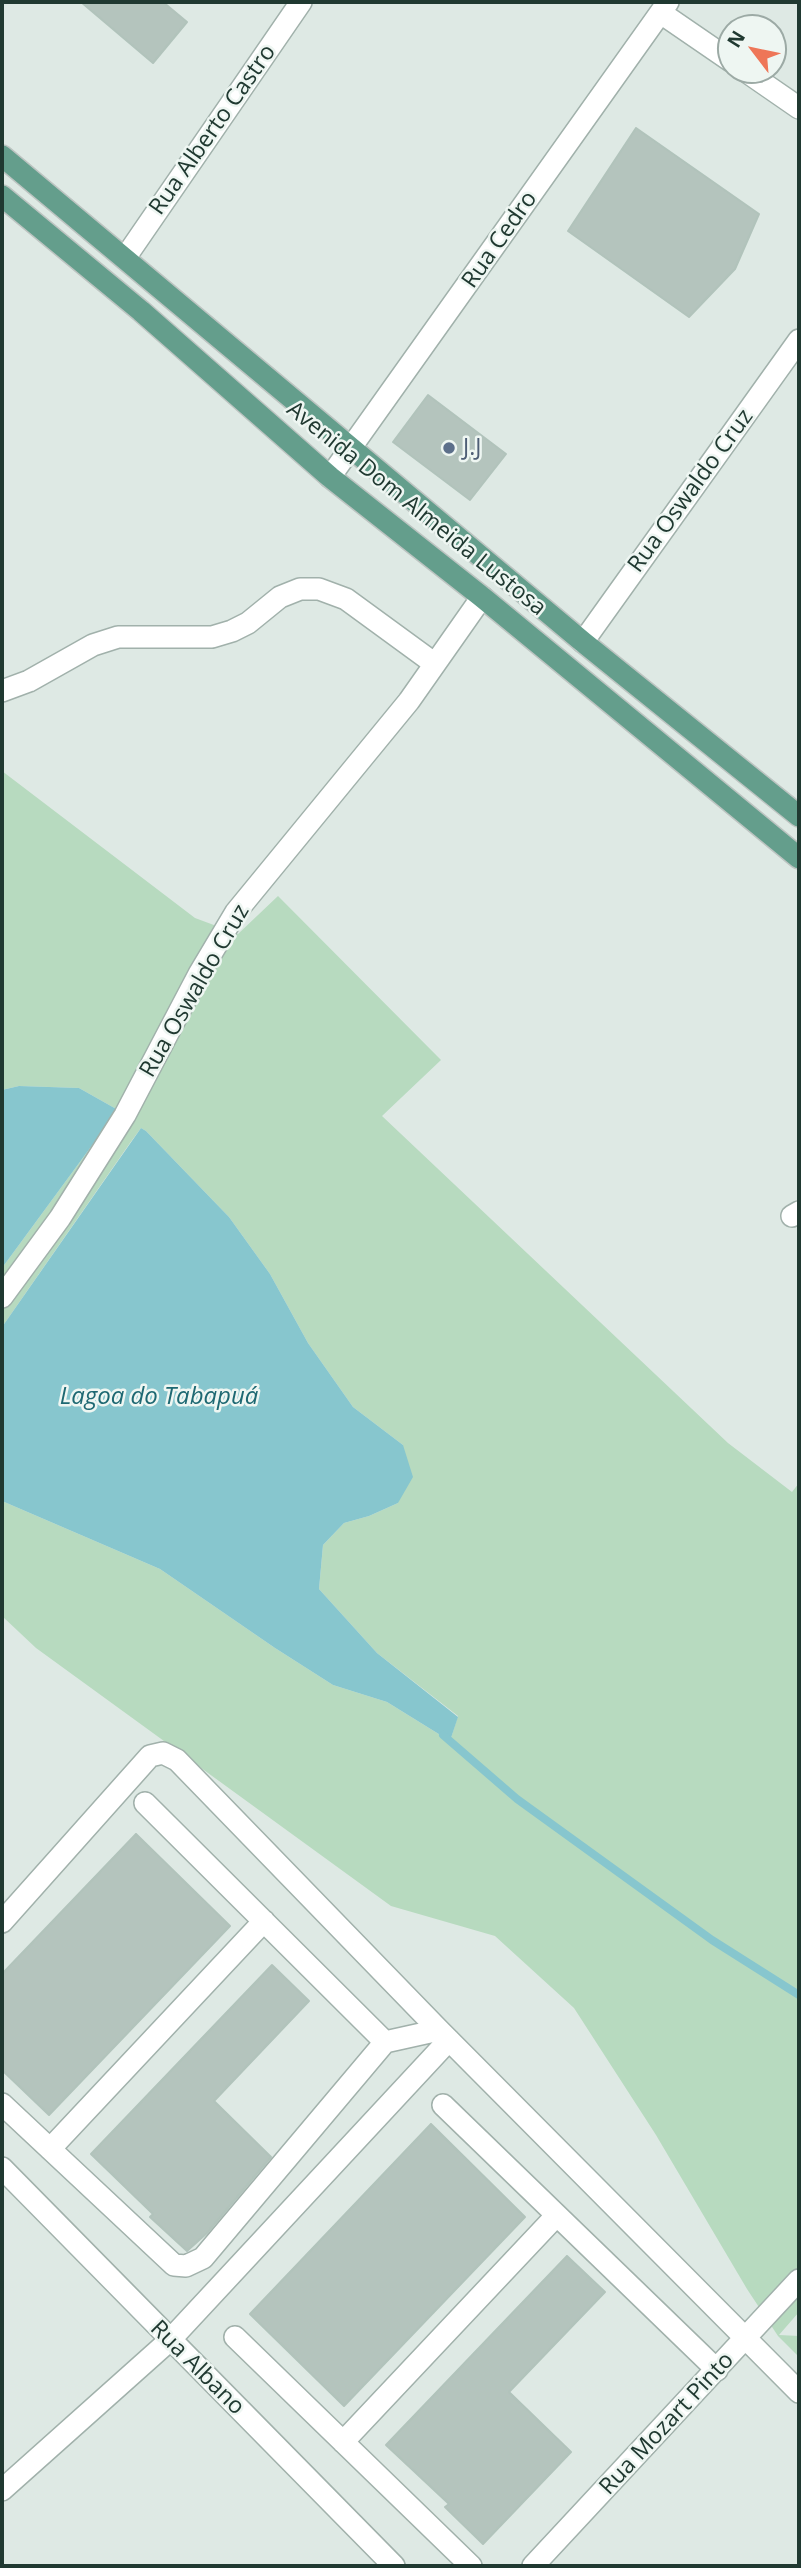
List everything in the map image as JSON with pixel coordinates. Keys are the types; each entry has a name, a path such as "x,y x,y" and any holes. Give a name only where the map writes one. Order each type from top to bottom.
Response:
{"main road":[{"name":"Avenida Dom Almeida Lustosa","path":"2,156 583,642 799,816"},
{"name":"Avenida Dom Almeida Lustosa","path":"2,196 141,311 330,477 482,597 799,858"}],"street":[{"name":"Rua Alberto Castro","path":"125,258 301,2"},
{"path":"664,7 717,50"},
{"name":"Rua Cedro","path":"330,477 352,450 664,7"},
{"path":"765,84 799,107"},
{"name":"Rua Oswaldo Cruz","path":"583,642 799,340"},
{"path":"2,691 29,681 93,645 118,637 212,637 232,631 248,623 280,597 300,589 320,589 346,599 435,664"},
{"name":"Rua Oswaldo Cruz","path":"2,1297 60,1218 125,1115 199,974 236,912 409,701 482,597"},
{"path":"2,1922 150,1756 163,1753 177,1760 444,2035 799,2392"},
{"path":"145,1803 385,2042"},
{"path":"50,2149 264,1921"},
{"path":"2,2104 174,2265 186,2266 203,2258 385,2042 444,2035"},
{"path":"2,2490 170,2340 444,2035"},
{"path":"443,2105 717,2370"},
{"name":"Rua Albano","path":"2,2168 394,2566"},
{"path":"343,2442 556,2216"},
{"name":"Rua Mozart Pinto","path":"533,2566 799,2280"},
{"path":"235,2337 471,2566"}],"green space":[{"path":"2,771 195,918 238,934 278,896 441,1060 382,1116 728,1443 792,1492 799,1483 799,2312 779,2335 799,2336 799,2357 778,2336 747,2289 656,2135 574,2008 495,1936 391,1906 36,1648 2,1616 2,1501 160,1569 333,1685 387,1702 450,1741 458,1716 377,1653 319,1589 323,1545 344,1523 369,1516 398,1503 403,1445 353,1407 308,1343 270,1274 229,1217 146,1131 141,1128 2,1327 2,1268 118,1110 79,1088 19,1086 2,1090"}],"water":[{"path":"19,1086 79,1088 118,1110 2,1268 2,1090"},
{"name":"Lagoa do Tabapuá","path":"141,1128 229,1217 270,1274 308,1343 353,1407 403,1445 413,1477 398,1503 369,1516 344,1523 323,1545 319,1589 377,1653 458,1717 450,1741 387,1702 333,1685 160,1569 2,1501 2,1327"}],"building":[{"path":"81,2 163,2 187,22 153,63"},
{"path":"636,128 759,214 735,269 689,317 568,231"},
{"name":"J.J","path":"428,395 506,454 470,500 393,442"},
{"path":"136,1834 230,1926 49,2115 2,2070 2,1974"},
{"path":"272,1965 309,2001 214,2101 271,2157 207,2233 187,2251 150,2217 153,2214 91,2154"},
{"path":"431,2124 525,2217 344,2406 250,2314"},
{"path":"567,2256 605,2292 509,2392 571,2452 483,2544 445,2507 449,2504 386,2445"}],"waterway":[{"path":"443,1735 517,1799 712,1940 799,1995"}],"place":[{"name":"J.J","path":"449,448"}]}
